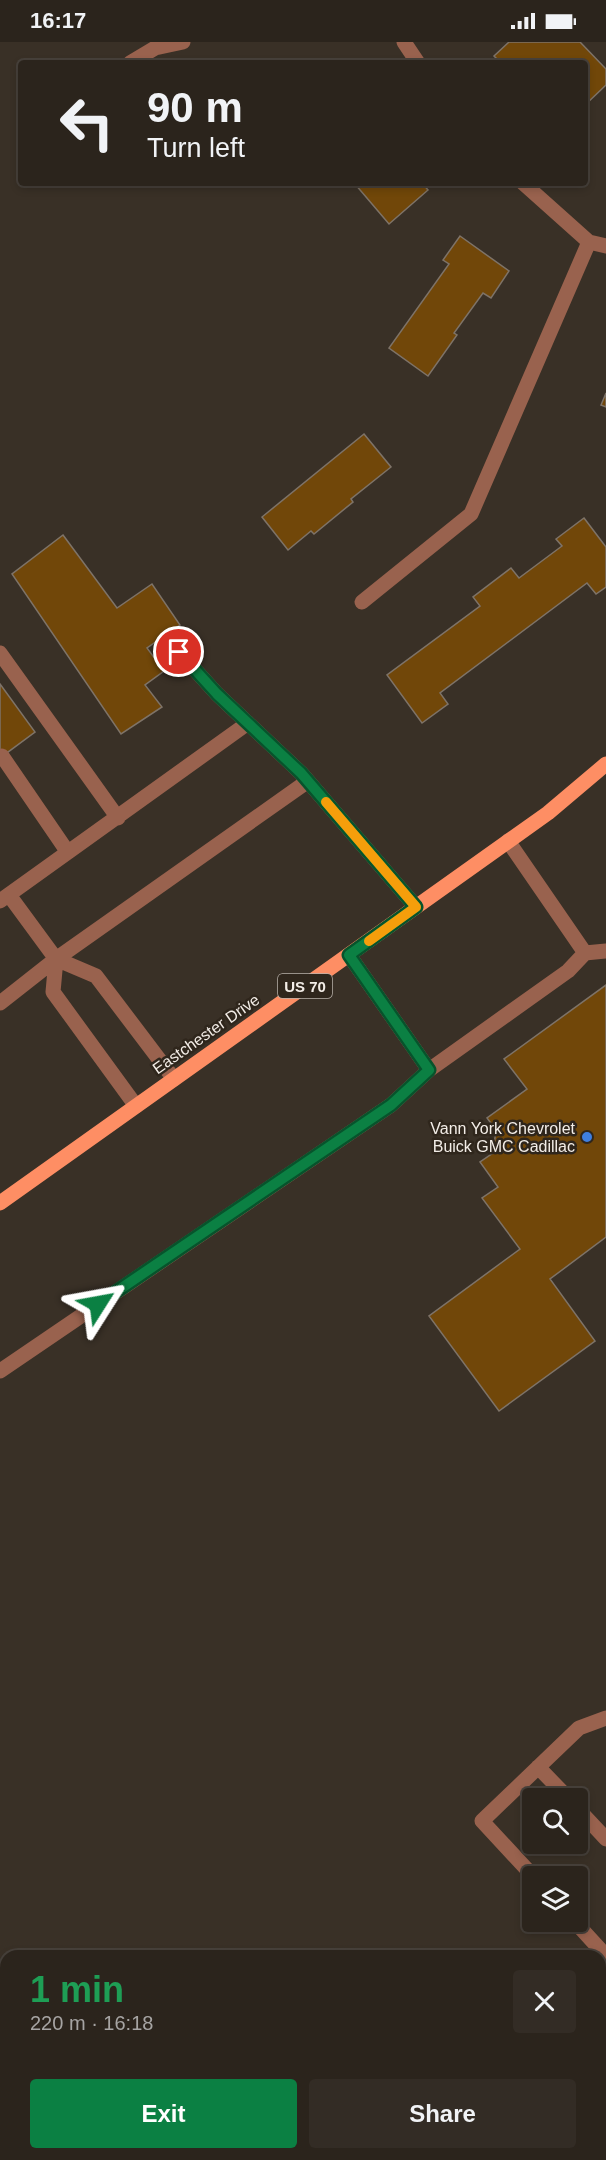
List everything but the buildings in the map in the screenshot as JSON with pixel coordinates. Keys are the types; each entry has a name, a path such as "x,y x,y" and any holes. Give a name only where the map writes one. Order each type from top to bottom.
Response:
{"main road":[{"name":"Eastchester Drive","path":"0,1203 548,813 606,764"}],"lane":[{"path":"135,60 155,48 183,42"},
{"path":"404,42 416,60"},
{"path":"526,186 589,242 606,246"},
{"path":"362,602 471,514 589,242"},
{"path":"179,652 217,694 308,781 416,907"},
{"path":"0,653 118,818"},
{"path":"174,1079 96,976 56,959 4,898 248,723"},
{"path":"2,756 67,851"},
{"path":"0,1003 56,959 308,781"},
{"path":"508,841 585,953"},
{"path":"0,1371 391,1105 429,1070 568,971 585,953 606,951"},
{"path":"349,955 429,1070"},
{"path":"56,959 53,992 136,1106"},
{"path":"524,1866 482,1821 579,1728 606,1718"},
{"path":"538,1767 558,1788"},
{"path":"588,1820 606,1839"},
{"path":"583,1932 600,1950"}],"slow traffic":[{"path":"326,802 416,907 369,941"}],"place":[{"name":"Vann York Chevrolet Buick GMC Cadillac","path":"587,1137"}],"route":[{"path":"98,1304 391,1105 429,1070 349,955 416,907 301,773 217,694 179,652"}]}
